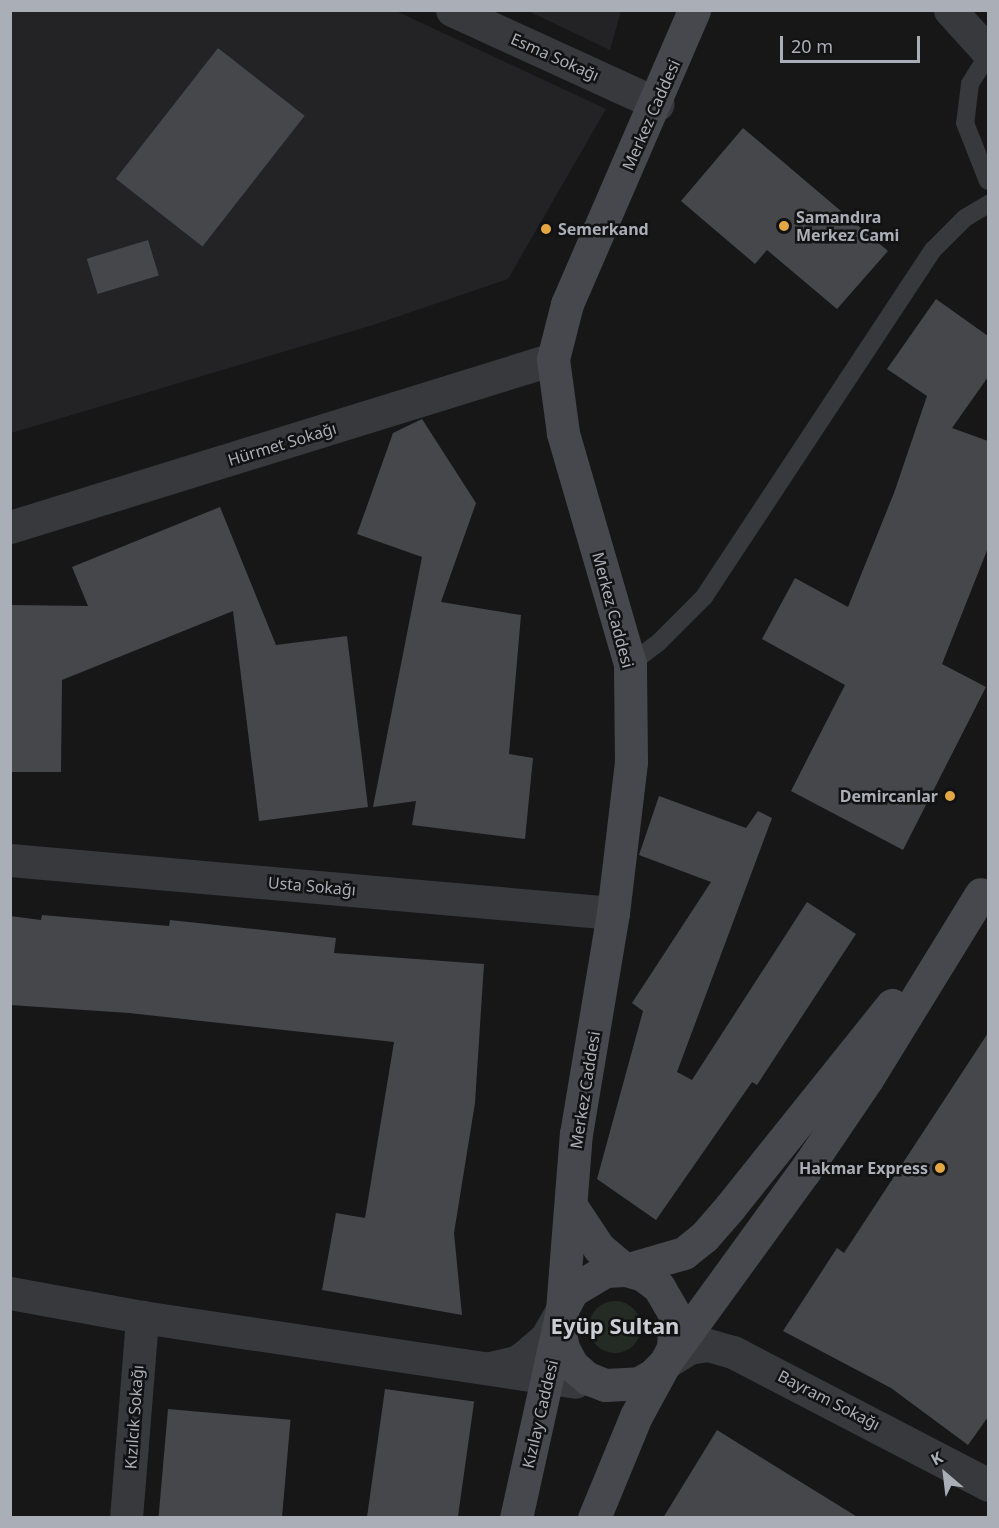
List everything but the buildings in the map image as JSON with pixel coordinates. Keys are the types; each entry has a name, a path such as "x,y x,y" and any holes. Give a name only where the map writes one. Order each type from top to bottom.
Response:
{"main road":[{"name":"Merkez Caddesi","path":"562,1310 576,1134 613,913 631,762 630,664 563,433 553,359 567,304 657,104 694,10"},
{"path":"571,1206 599,1248 625,1270 643,1275 670,1300 676,1332 665,1363 639,1383 605,1385 587,1378 572,1365 563,1348 559,1329 562,1310 572,1291 587,1279 605,1271 625,1270 684,1253 705,1238 985,889"},
{"path":"594,1518 636,1416 665,1363 867,1079 985,889"},
{"name":"Kızılay Caddesi","path":"516,1518 562,1310"}],"street":[{"name":"Esma Sokağı","path":"452,10 657,104"},
{"path":"950,10 988,53"},
{"name":"Hürmet Sokağı","path":"10,527 553,359"},
{"name":"Usta Sokağı","path":"10,860 613,913"},
{"path":"10,1293 142,1317 605,1385"},
{"path":"485,1369 517,1362 531,1352 546,1338 562,1310"},
{"name":"Kızılcık Sokağı","path":"126,1518 142,1317"},
{"name":"Bayram Sokağı","path":"665,1363 689,1348 708,1345 734,1352 988,1485"}],"lane":[{"path":"988,53 970,84 965,123 988,181"},
{"path":"630,664 660,642 704,597 933,250 965,218 988,204"}],"shaded area":[{"path":"11,11 396,11 606,109 508,279 373,325 11,433"},
{"path":"528,11 621,11 610,50"},
{"path":"615,1301 625,1303 633,1309 639,1317 641,1327 639,1337 633,1345 625,1351 615,1353 605,1351 597,1345 591,1337 589,1327 591,1317 597,1309 605,1303"}],"place":[{"name":"Samandıra Merkez Cami","path":"784,226"},
{"name":"Semerkand","path":"546,229"},
{"name":"Demircanlar","path":"950,796"},
{"name":"Hakmar Express","path":"940,1168"}],"district":[{"name":"Eyüp Sultan","path":"615,1326"}]}
